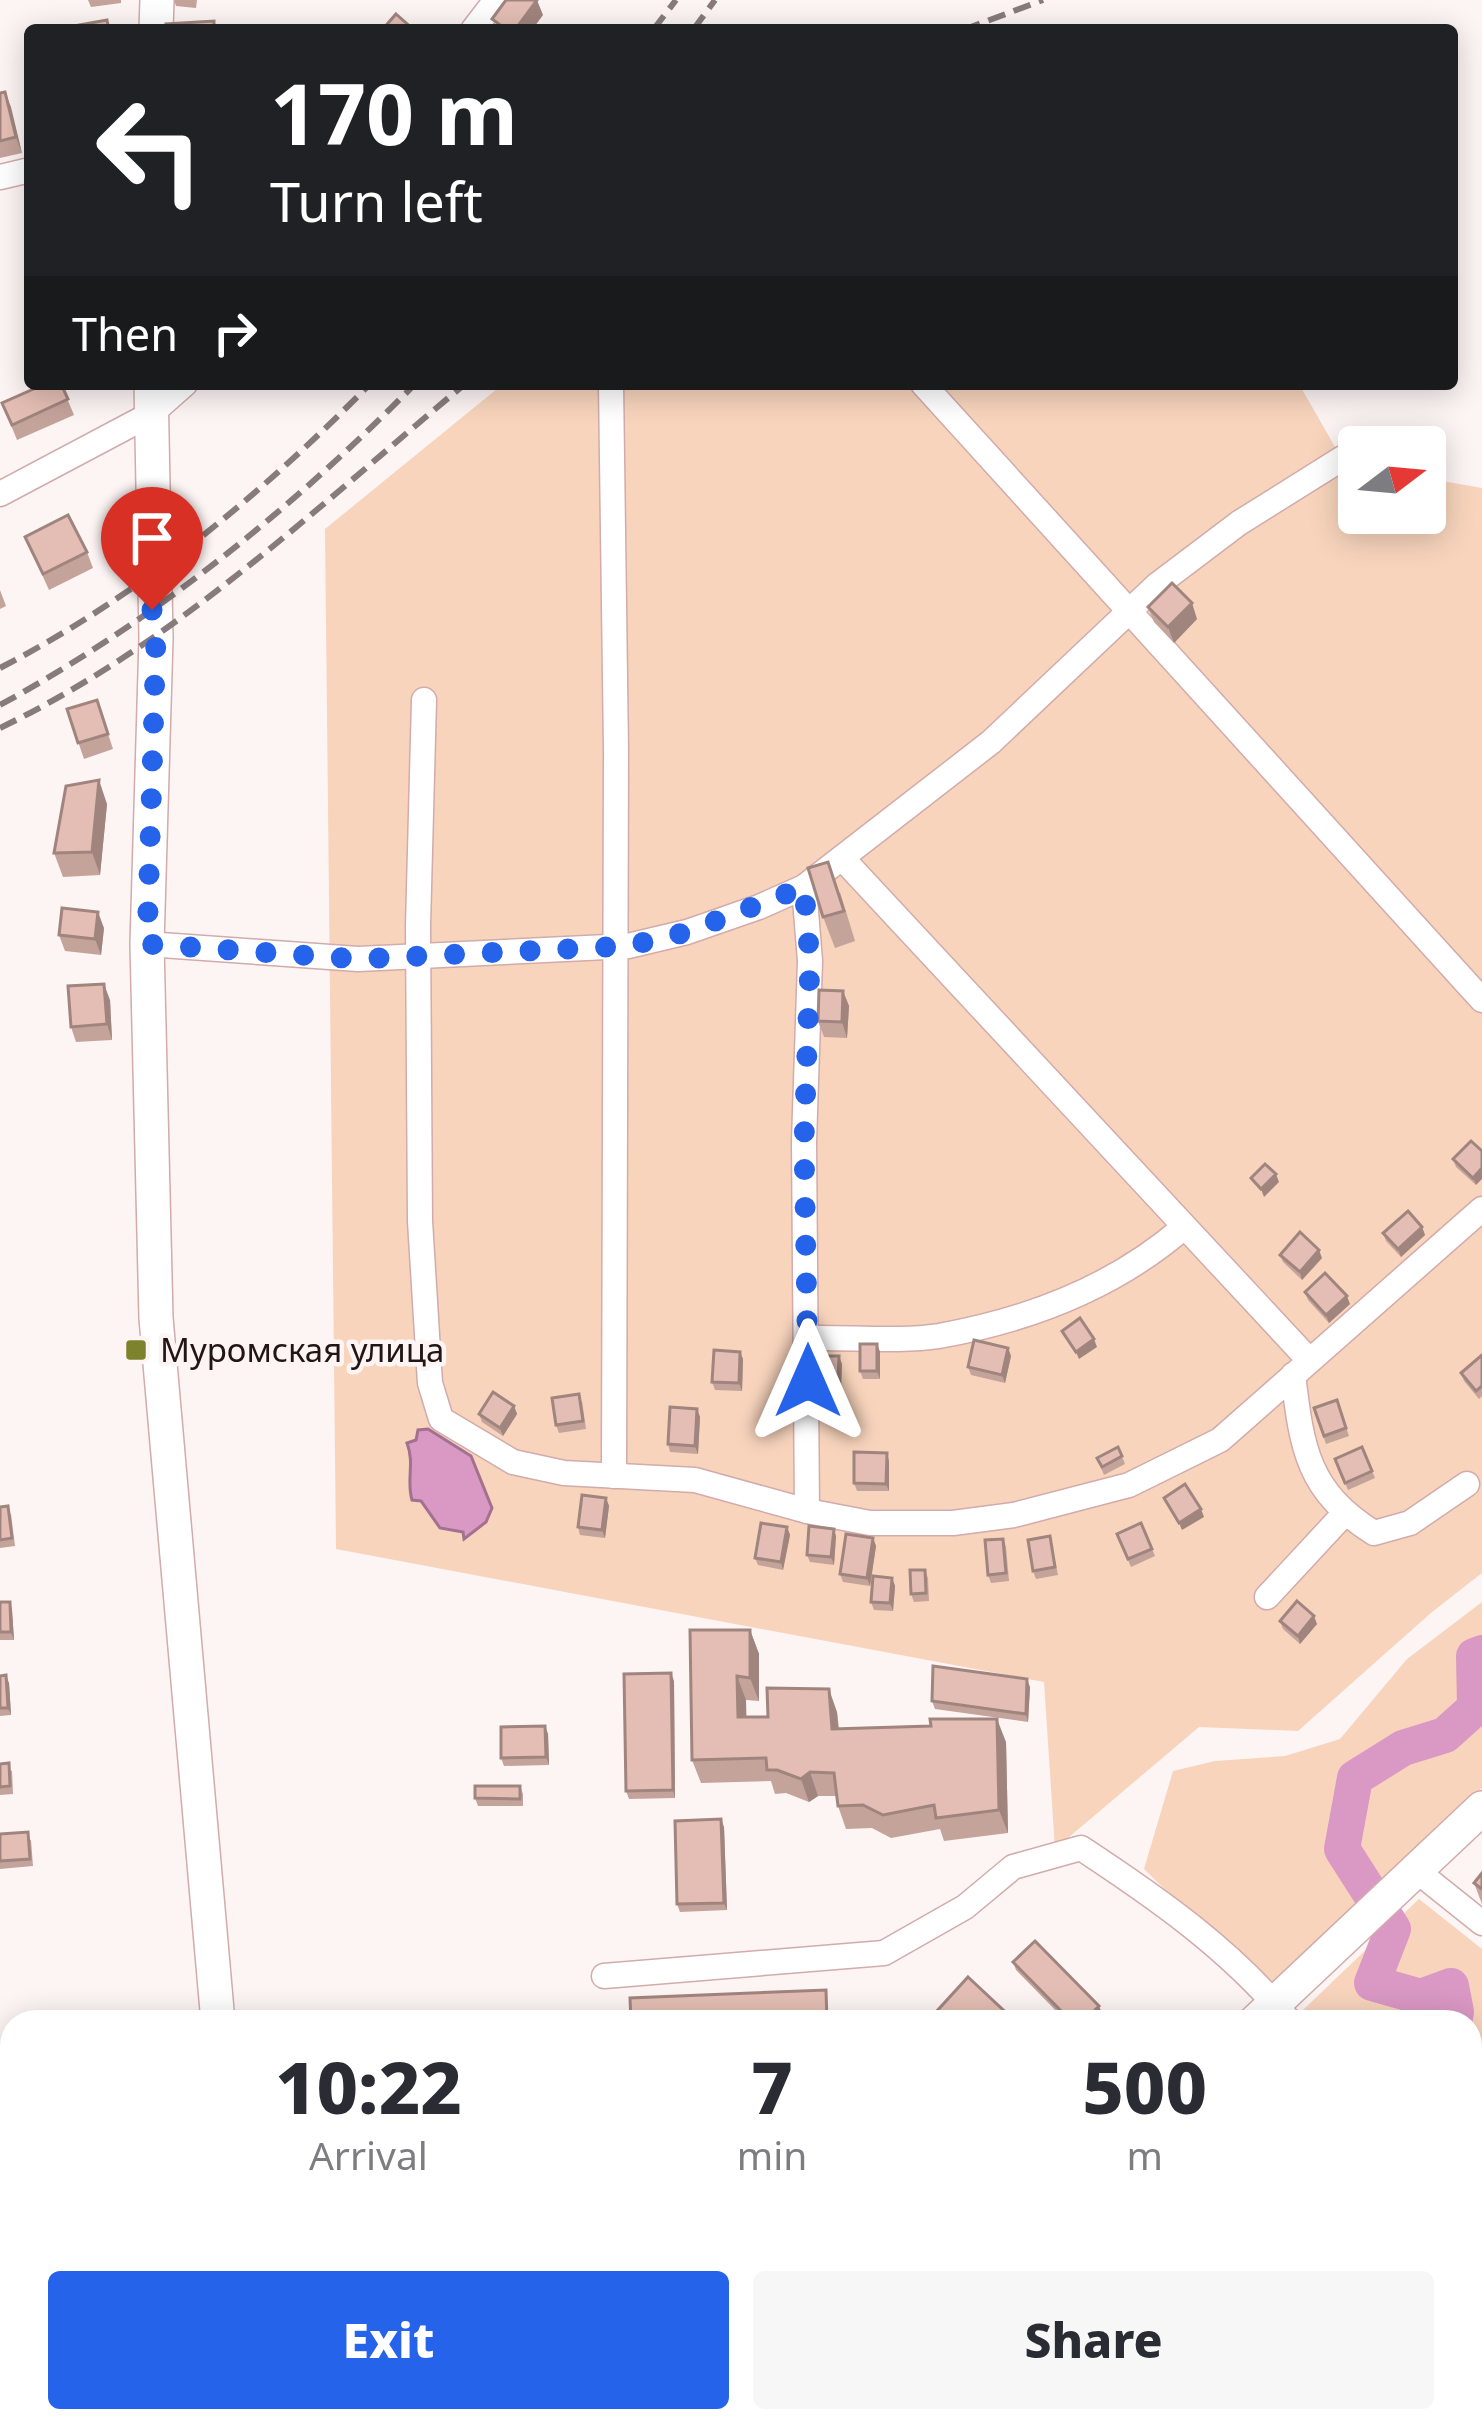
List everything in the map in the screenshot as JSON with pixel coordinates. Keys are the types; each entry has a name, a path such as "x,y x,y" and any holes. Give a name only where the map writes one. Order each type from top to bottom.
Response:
{"main road":[{"path":"151,399 156,638 147,944 160,1390 217,2010"},
{"path":"1279,2010 1361,1922 1482,1808"}],"street":[{"path":"478,24 496,0"},
{"path":"610,390 616,947 614,1476"},
{"path":"928,390 1482,1000"},
{"path":"0,494 151,399"},
{"path":"147,944 358,959 616,947 687,932 804,887 991,742 1130,611 1238,523 1338,461"},
{"path":"424,700 418,958 420,1221 434,1401 441,1419 513,1462 565,1473 695,1480 870,1523 953,1523 1072,1502 1129,1485 1220,1440 1482,1209"},
{"path":"842,858 1184,1227 1301,1368 1298,1420 1315,1479 1344,1514 1374,1533 1410,1523 1467,1484"},
{"path":"804,887 810,961 804,1142 807,1511"},
{"path":"808,1338 935,1336 1024,1315 1114,1280 1184,1227"},
{"path":"1267,1597 1344,1514"},
{"path":"604,1976 884,1953 965,1907 1012,1868 1081,1849 1154,1896 1229,1958 1268,2010"},
{"path":"1417,1871 1482,1923"}],"shaded area":[{"path":"496,390 1302,390 1338,452 1338,534 1446,534 1446,482 1482,488 1482,1573 1298,1731 1199,1727 1055,1849 1044,1682 336,1549 325,529"},
{"path":"428,1429 471,1456 492,1508 486,1522 464,1539 463,1532 440,1528 421,1501 412,1500 407,1443 416,1440 418,1430"},
{"path":"1482,1602 1482,1788 1272,1981 1200,1924 1144,1869 1173,1771 1215,1761 1285,1756 1340,1739 1407,1659"},
{"path":"1419,1899 1482,1949 1482,2010 1303,2010"}],"building":[{"path":"506,0 537,0 519,24 499,24 492,19"},
{"path":"396,14 407,24 387,24"},
{"path":"5,92 16,137 0,141 0,93"},
{"path":"31,390 64,390 68,399 12,425 2,403"},
{"path":"68,515 87,552 43,574 25,537"},
{"path":"1172,583 1192,603 1168,627 1148,607"},
{"path":"97,700 108,734 78,743 67,709"},
{"path":"99,780 92,852 54,853 66,786"},
{"path":"828,862 844,911 823,917 808,868"},
{"path":"62,908 98,912 95,939 59,935"},
{"path":"104,984 107,1024 71,1027 68,986"},
{"path":"819,990 843,991 842,1022 818,1021"},
{"path":"1471,1141 1482,1151 1482,1168 1473,1178 1453,1159"},
{"path":"1265,1164 1276,1174 1261,1189 1251,1178"},
{"path":"1408,1211 1422,1227 1398,1249 1383,1233"},
{"path":"1300,1232 1319,1250 1300,1272 1280,1255"},
{"path":"1325,1273 1347,1296 1326,1315 1305,1292"},
{"path":"1080,1318 1094,1339 1076,1352 1062,1331"},
{"path":"974,1340 1008,1348 1002,1375 968,1367"},
{"path":"860,1344 877,1344 877,1371 860,1371"},
{"path":"714,1350 740,1352 739,1383 712,1382"},
{"path":"1482,1355 1482,1386 1476,1391 1461,1373"},
{"path":"819,1356 839,1356 838,1380 818,1380"},
{"path":"493,1392 514,1406 500,1428 479,1414"},
{"path":"579,1394 583,1421 556,1425 552,1398"},
{"path":"1337,1400 1346,1428 1324,1436 1314,1408"},
{"path":"670,1407 697,1409 695,1446 668,1444"},
{"path":"1118,1447 1122,1456 1102,1467 1097,1458"},
{"path":"1362,1447 1372,1471 1345,1483 1335,1459"},
{"path":"854,1452 887,1453 886,1484 854,1483"},
{"path":"1185,1484 1201,1509 1179,1523 1164,1498"},
{"path":"582,1495 606,1498 602,1530 578,1527"},
{"path":"8,1506 12,1538 0,1540 0,1507"},
{"path":"761,1523 787,1527 781,1562 755,1558"},
{"path":"1141,1523 1152,1549 1128,1559 1117,1534"},
{"path":"809,1526 834,1529 831,1557 807,1555"},
{"path":"846,1534 873,1538 867,1578 840,1574"},
{"path":"1050,1536 1055,1567 1033,1571 1028,1540"},
{"path":"1003,1539 1006,1573 988,1575 985,1540"},
{"path":"910,1570 925,1570 926,1593 911,1594"},
{"path":"873,1576 892,1578 890,1603 871,1602"},
{"path":"1297,1601 1314,1616 1298,1636 1280,1621"},
{"path":"0,1602 10,1602 11,1632 0,1632"},
{"path":"690,1630 750,1630 750,1678 737,1676 738,1717 768,1717 767,1688 829,1689 832,1729 931,1726 930,1719 997,1719 999,1810 936,1818 934,1805 883,1815 863,1805 838,1806 834,1773 810,1772 801,1779 767,1770 766,1758 692,1760"},
{"path":"933,1666 1027,1679 1026,1714 932,1701"},
{"path":"671,1673 673,1790 626,1791 624,1674"},
{"path":"6,1675 8,1708 0,1708 0,1676"},
{"path":"545,1726 546,1757 501,1758 501,1727"},
{"path":"9,1763 10,1786 0,1787 0,1764"},
{"path":"475,1786 520,1786 520,1799 475,1798"},
{"path":"721,1819 724,1903 677,1904 675,1821"},
{"path":"28,1832 30,1859 0,1861 0,1834"},
{"path":"1035,1941 1099,2006 1060,2010 1013,1962"},
{"path":"968,1977 1003,2010 938,2010"},
{"path":"826,1990 827,2010 630,2010 630,1998"}],"waterway":[{"path":"1456,2010 1451,1986 1421,1997 1372,1983 1393,1929 1342,1849 1355,1778 1403,1748 1445,1735 1475,1708 1474,1656 1482,1653"}],"railway":[{"path":"658,24 676,0"},
{"path":"697,24 715,0"},
{"path":"979,24 1043,0"},
{"path":"0,668 101,609 196,541 285,466 364,390"},
{"path":"0,705 113,637 219,560 320,475 409,390"},
{"path":"0,728 64,694 185,615 458,390"}],"place":[{"name":"Муромская улица","path":"136,1350"}],"route":[{"path":"152,610 156,638 147,944 358,959 628,946 687,932 804,887 810,961 804,1142 808,1381"}]}
